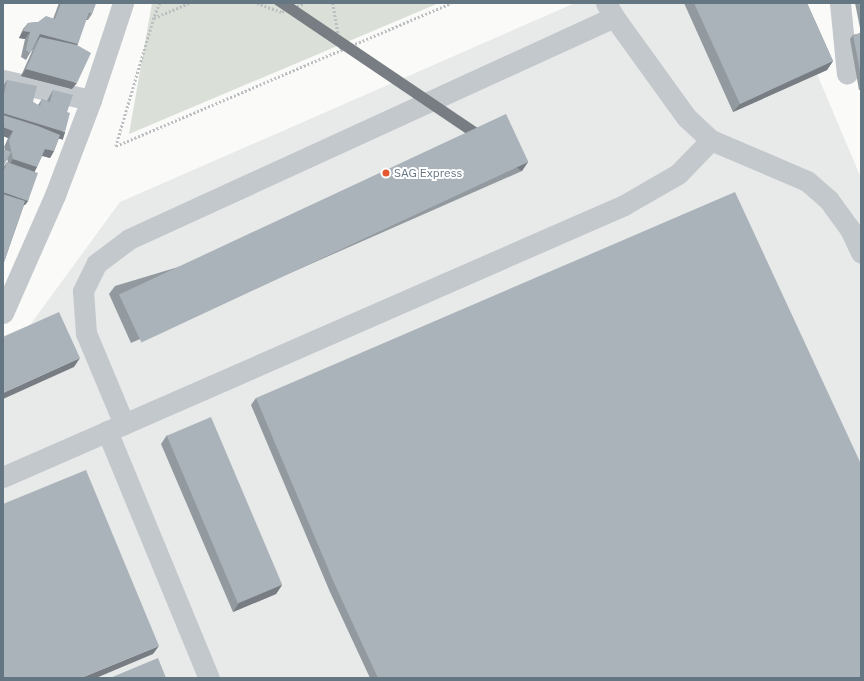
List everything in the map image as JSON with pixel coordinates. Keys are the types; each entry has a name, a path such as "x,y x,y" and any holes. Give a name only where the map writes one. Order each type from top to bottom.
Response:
{"street":[{"path":"3,314 55,195 91,100 123,3"},
{"path":"840,3 847,74"},
{"path":"209,678 116,428 86,333 83,291 96,264 129,239 610,10 686,117 711,140 807,180 828,199 850,229 861,253"},
{"path":"3,80 91,100"},
{"path":"3,477 624,205 678,174 711,140"}],"path":[{"path":"160,3 154,18 116,146 451,3"},
{"path":"154,18 189,3"},
{"path":"257,3 282,12 304,3"},
{"path":"333,3 341,50"}],"shaded area":[{"path":"152,3 439,3 129,134"},
{"path":"575,3 787,3 861,178 861,678 3,678 3,336 30,325 120,202"}],"building":[{"path":"61,3 96,3 92,14 89,12 78,44 40,34 30,53 26,50 30,32 23,31 28,23 38,22 46,16 55,19"},
{"path":"694,3 807,3 833,61 740,104"},
{"path":"861,33 861,76 853,35"},
{"path":"40,37 77,45 91,53 77,83 26,69"},
{"path":"7,80 37,86 33,102 40,106 42,99 50,102 53,90 73,95 67,112 70,113 65,132 3,113 3,99"},
{"path":"506,114 528,162 141,342 119,294"},
{"path":"3,115 38,126 60,135 54,151 45,149 37,167 13,159 9,141 13,131 3,127"},
{"path":"3,149 11,152 3,167"},
{"path":"7,162 38,173 28,201 3,192 3,173"},
{"path":"735,192 861,464 861,678 378,678 335,585 256,398"},
{"path":"3,194 25,201 3,265"},
{"path":"59,312 80,358 3,393 3,337"},
{"path":"211,417 282,585 238,603 167,436"},
{"path":"86,470 159,646 81,678 3,678 3,504"},
{"path":"158,658 166,678 110,678"}],"place":[{"name":"SAG Express","path":"386,173"}]}
